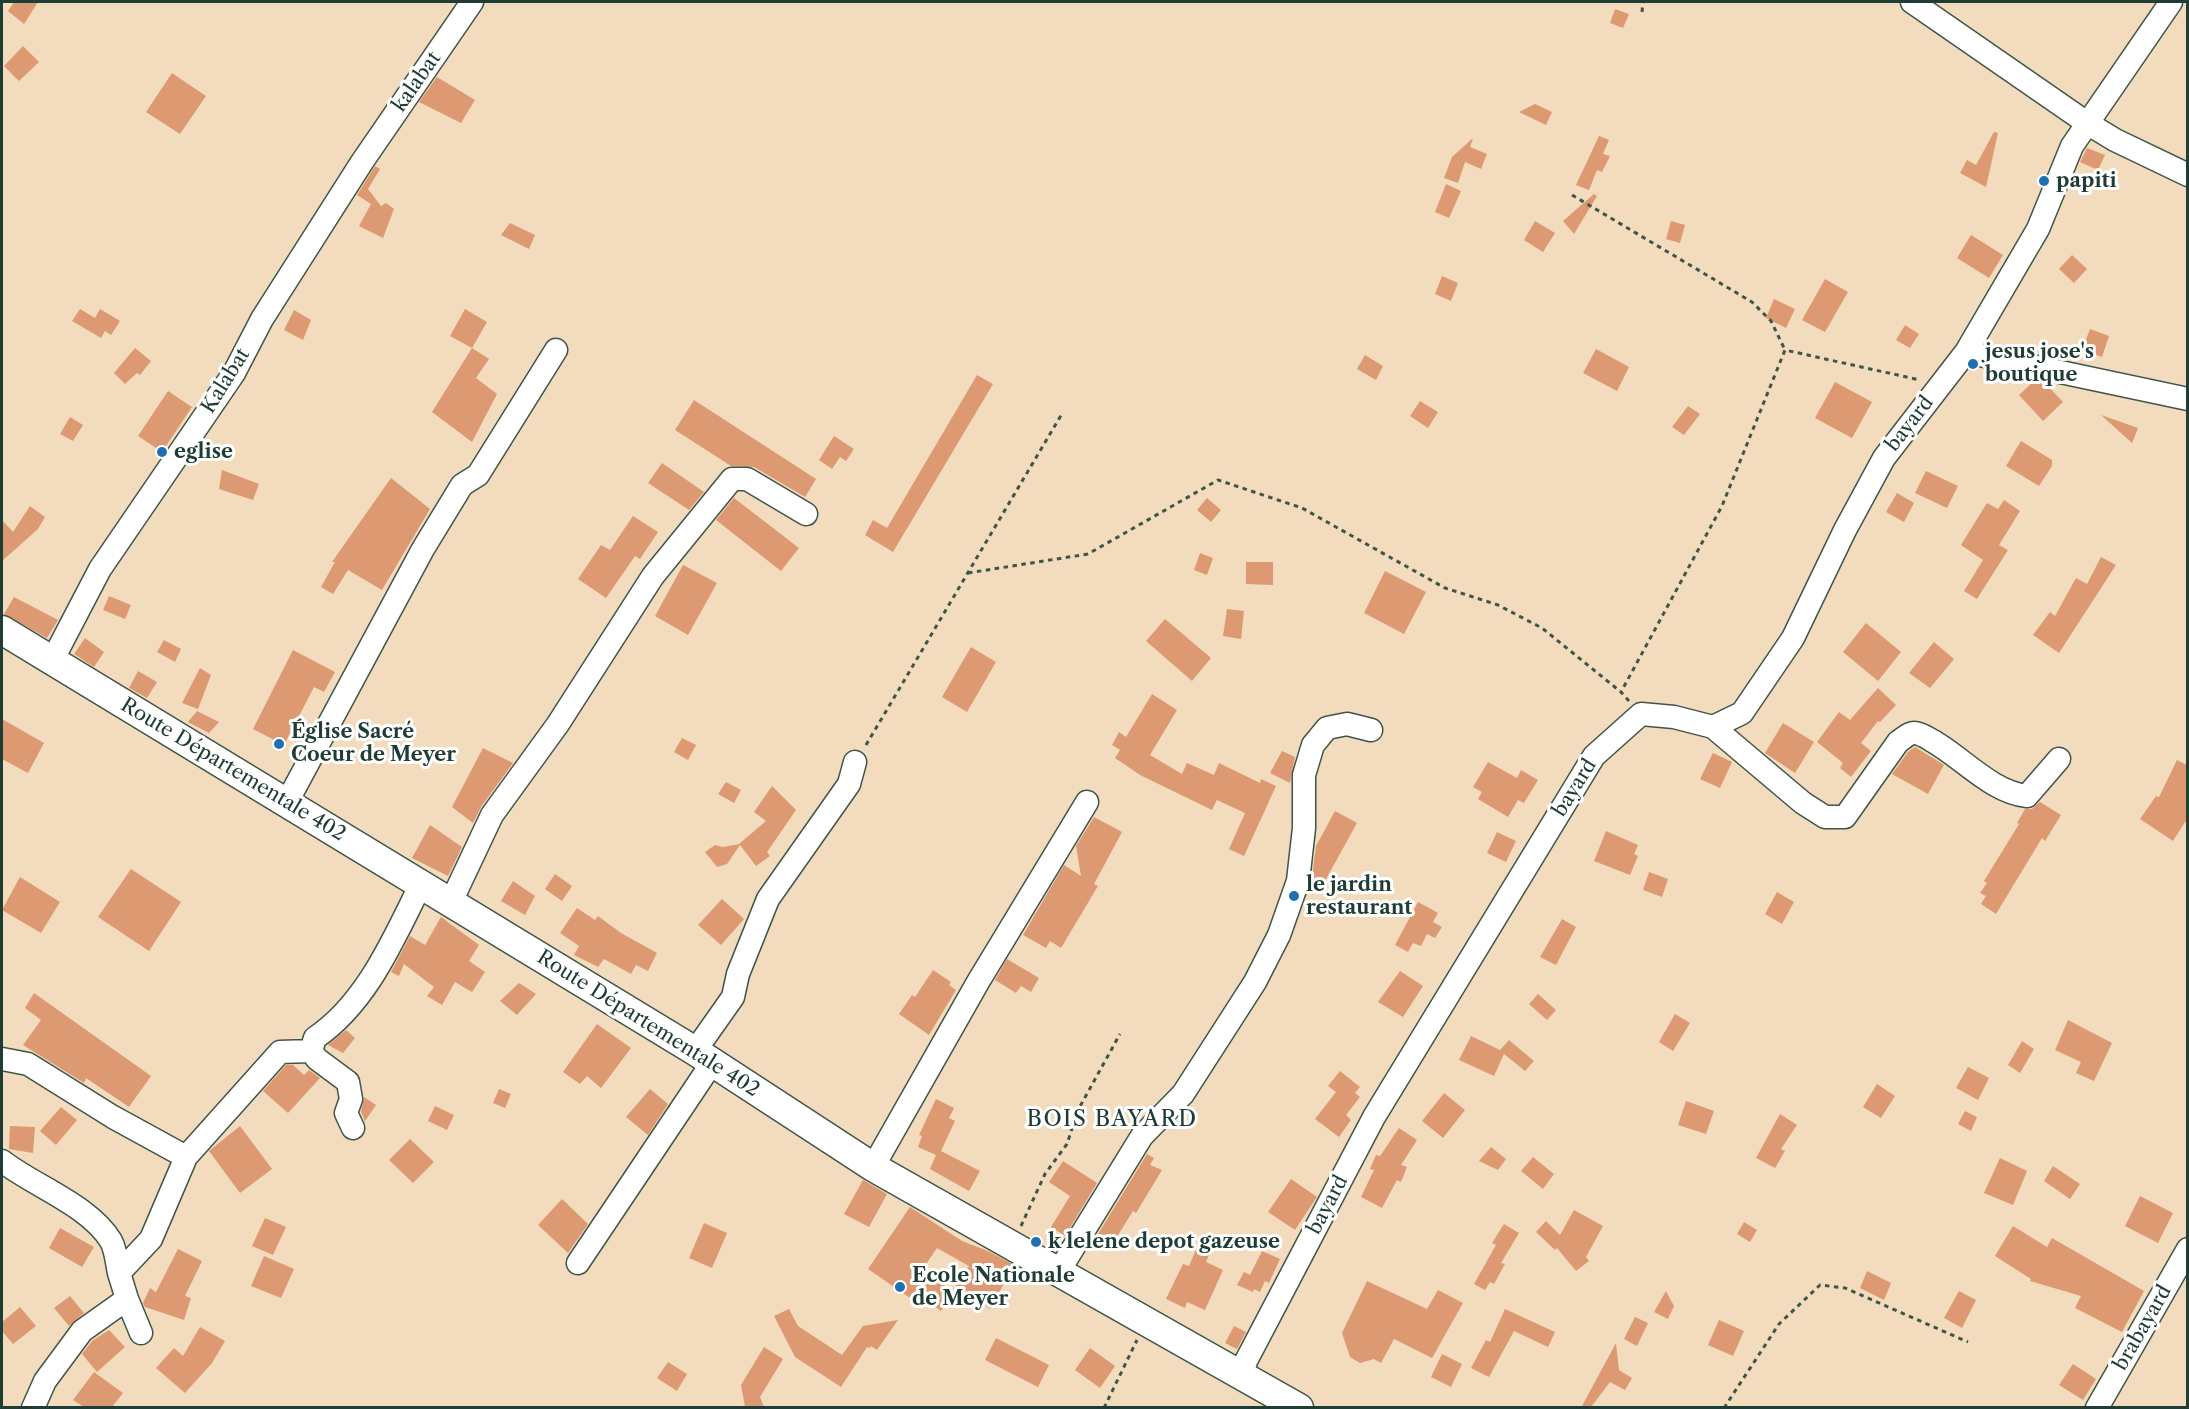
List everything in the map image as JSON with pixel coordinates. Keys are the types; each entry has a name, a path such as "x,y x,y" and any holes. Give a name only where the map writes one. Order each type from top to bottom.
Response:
{"main road":[{"name":"Route Départementale 402","path":"2,630 703,1057 873,1167 1299,1407"}],"street":[{"name":"kalabat","path":"362,162 472,2"},
{"path":"1912,2 2087,123 2115,140 2187,175"},
{"name":"bayard","path":"1713,727 1742,713 1793,638 1845,530 1884,458 1966,352 2038,229 2072,146 2171,2"},
{"name":"Kalabat","path":"52,661 100,570 234,374 262,319 362,162"},
{"path":"287,802 423,549 462,484 478,475 556,350"},
{"path":"1966,352 2187,399"},
{"path":"451,902 492,815 558,724 653,576 732,479 747,480 806,514"},
{"path":"1641,714 1674,717 1713,727 1803,803 1825,817 1845,817 1898,742 1910,733 1917,732 1946,748 1988,780 2015,794 2027,795 2059,759"},
{"name":"bayard","path":"1242,1374 1246,1361 1374,1117 1594,756 1641,714"},
{"path":"1059,1271 1142,1136 1183,1094 1256,982 1279,935 1298,880 1304,828 1304,775 1313,745 1327,728 1347,724 1371,730"},
{"path":"578,1263 703,1057 733,997 738,974 768,898 838,802 849,784 855,762"},
{"path":"873,1167 978,982 1087,802"},
{"path":"311,1051 315,1038 336,1023 384,958 421,884"},
{"path":"311,1051 317,1059 348,1082 351,1099 346,1113 353,1128"},
{"path":"119,1273 151,1239 186,1157 280,1052 311,1051"},
{"path":"2,1059 28,1064 113,1117 186,1157"},
{"path":"2,1161 40,1184 95,1223 112,1242 127,1299 141,1334"},
{"name":"brabayard","path":"2097,1407 2187,1249"},
{"path":"33,1407 45,1381 82,1331 127,1299"}],"path":[{"path":"1642,12 1643,2"},
{"path":"1572,195 1752,302 1771,321 1785,350 1722,506 1621,692"},
{"path":"1785,350 1918,380 1942,382"},
{"path":"855,762 1063,412"},
{"path":"968,573 1088,554 1218,480 1272,500 1302,508 1445,588 1498,605 1542,628 1621,692 1641,714"},
{"path":"1012,1246 1045,1174 1067,1144 1078,1110 1120,1034"},
{"path":"1724,1407 1779,1324 1820,1285 1845,1288 1968,1342"},
{"path":"1104,1407 1147,1320"}],"building":[{"path":"14,2 38,2 24,24 8,11"},
{"path":"1615,9 1629,14 1623,28 1610,23"},
{"path":"23,46 39,62 19,81 4,66"},
{"path":"172,73 206,96 180,134 146,112"},
{"path":"437,77 475,100 461,123 419,102"},
{"path":"1535,104 1552,112 1546,125 1519,112"},
{"path":"1994,132 1998,133 1986,187 1960,173 1967,160 1976,165"},
{"path":"1599,136 1609,140 1603,154 1610,156 1602,172 1597,170 1589,190 1576,185"},
{"path":"1473,138 1470,147 1487,154 1481,169 1465,162 1458,183 1444,178 1452,157"},
{"path":"2087,148 2105,155 2098,170 2080,162"},
{"path":"375,166 380,169 368,189 381,206 386,203 394,209 383,238 359,226 371,204 357,195"},
{"path":"1446,184 1461,191 1449,218 1435,212"},
{"path":"1594,194 1597,196 1574,234 1563,221"},
{"path":"1535,221 1555,233 1543,252 1524,240"},
{"path":"1671,221 1685,225 1680,243 1666,239"},
{"path":"510,223 535,235 529,249 501,235"},
{"path":"1971,235 2003,255 1989,278 1957,258"},
{"path":"2072,255 2087,269 2074,283 2059,269"},
{"path":"1442,276 1458,283 1451,301 1435,294"},
{"path":"1825,279 1848,292 1825,332 1802,320"},
{"path":"1774,299 1795,309 1786,328 1766,318"},
{"path":"80,309 95,318 100,309 120,321 111,335 105,331 101,338 72,321"},
{"path":"465,309 487,322 472,348 450,336"},
{"path":"294,310 311,320 303,340 284,330"},
{"path":"1905,325 1919,334 1910,348 1896,340"},
{"path":"2090,329 2109,336 2102,357 2082,350"},
{"path":"135,348 151,361 140,375 137,373 125,384 114,373"},
{"path":"472,348 489,359 476,378 497,394 472,442 432,412"},
{"path":"1596,349 1629,367 1617,391 1583,373"},
{"path":"1365,355 1383,366 1376,380 1357,369"},
{"path":"977,375 993,384 893,552 865,535 873,520 887,528"},
{"path":"2035,380 2045,383 2063,402 2043,421 2019,395"},
{"path":"1835,382 1872,402 1852,438 1815,418"},
{"path":"168,391 192,407 162,452 138,436"},
{"path":"694,400 816,479 805,497 754,467 731,466 675,430"},
{"path":"1420,401 1438,412 1428,428 1410,416"},
{"path":"1688,406 1700,414 1684,435 1672,427"},
{"path":"2101,415 2138,428 2132,443"},
{"path":"70,417 83,425 73,441 60,434"},
{"path":"834,436 854,449 846,461 840,457 832,469 819,460"},
{"path":"2021,441 2052,460 2052,466 2039,486 2006,466"},
{"path":"662,463 704,492 689,510 648,483"},
{"path":"222,470 259,484 253,500 219,489"},
{"path":"1926,471 1958,486 1947,508 1915,493"},
{"path":"391,478 430,509 382,590 348,570 333,594 321,587 335,562 332,562"},
{"path":"1897,493 1914,503 1904,522 1886,512"},
{"path":"734,498 799,548 781,571 716,520"},
{"path":"1207,498 1221,510 1211,522 1197,510"},
{"path":"2004,500 2020,511 1999,545 2008,550 1977,599 1964,591 1983,560 1961,545 1987,503 1998,509"},
{"path":"30,506 45,517 38,529 2,561 2,520 13,532"},
{"path":"633,516 658,532 640,559 635,556 606,598 578,579 601,545 610,550"},
{"path":"1200,553 1213,558 1207,575 1194,570"},
{"path":"2101,557 2116,565 2059,653 2033,635 2050,612 2055,616 2076,578 2087,584"},
{"path":"1246,562 1273,562 1273,585 1246,584"},
{"path":"683,565 717,583 688,635 655,616"},
{"path":"1385,571 1426,592 1404,634 1364,613"},
{"path":"109,596 131,605 125,619 103,610"},
{"path":"14,597 58,620 47,638 4,614"},
{"path":"1227,609 1244,611 1241,639 1223,636"},
{"path":"1165,619 1211,658 1192,681 1146,641"},
{"path":"1866,623 1901,652 1878,681 1843,652"},
{"path":"85,638 104,652 94,667 74,654"},
{"path":"164,640 181,649 175,662 157,652"},
{"path":"1934,642 1954,659 1930,688 1909,673"},
{"path":"971,647 996,662 967,712 942,697"},
{"path":"293,650 335,672 324,692 314,687 284,745 253,729"},
{"path":"200,668 211,675 198,709 182,703"},
{"path":"138,671 157,682 147,698 129,688"},
{"path":"1878,688 1896,705 1880,722 1878,721 1861,743 1871,751 1851,777 1840,768 1843,763 1817,742 1839,712 1850,720"},
{"path":"1152,694 1177,710 1150,755 1182,774 1187,763 1214,775 1219,763 1260,783 1261,779 1276,786 1244,856 1229,849 1245,813 1217,800 1212,810 1140,775 1115,758 1120,750 1112,745 1119,732 1126,737"},
{"path":"197,711 219,722 209,733 188,722"},
{"path":"2,719 44,743 28,773 2,759"},
{"path":"1783,723 1814,742 1795,773 1765,753"},
{"path":"682,738 696,745 688,760 674,752"},
{"path":"1915,747 1944,765 1928,794 1892,774 1908,752"},
{"path":"483,748 513,763 481,807 473,823 452,807"},
{"path":"1282,751 1295,757 1290,783 1270,773"},
{"path":"1713,753 1732,762 1720,788 1700,779"},
{"path":"2177,760 2187,765 2187,819 2173,841 2140,819 2156,796 2159,797"},
{"path":"1488,762 1517,778 1521,770 1538,780 1524,803 1518,800 1508,817 1478,799 1482,792 1473,787"},
{"path":"726,782 741,790 734,803 718,794"},
{"path":"772,786 796,810 767,852 770,856 756,866 740,845 727,864 717,867 705,852 715,845 723,847 739,844 766,821 754,812"},
{"path":"2040,802 2061,815 2045,841 2042,838 1996,914 1981,904 1986,896 1980,893 1987,883 1984,881 2019,824 2017,823 2025,809 2032,809"},
{"path":"1335,811 1357,823 1320,890 1311,885 1316,846"},
{"path":"1094,817 1122,832 1094,884 1098,886 1061,948 1050,941 1046,948 1023,935 1064,865 1081,876 1076,846"},
{"path":"430,825 462,847 448,876 412,858"},
{"path":"1606,831 1638,845 1634,854 1638,856 1630,875 1594,861"},
{"path":"1497,832 1516,841 1506,862 1487,853"},
{"path":"131,869 181,902 149,951 98,917"},
{"path":"1649,872 1668,879 1662,897 1643,890"},
{"path":"555,874 572,886 562,901 545,889"},
{"path":"20,877 60,902 41,933 2,910"},
{"path":"513,881 535,896 525,915 501,901"},
{"path":"1777,892 1794,902 1782,924 1765,914"},
{"path":"722,899 744,919 721,945 698,925"},
{"path":"1418,902 1438,913 1433,922 1442,927 1435,938 1427,934 1421,946 1413,943 1408,952 1395,945"},
{"path":"577,908 595,920 598,916 621,933 657,953 648,971 636,965 631,974 604,959 598,967 574,955 579,946 560,933"},
{"path":"441,917 479,945 469,961 485,972 472,992 455,982 442,1005 427,996 434,987 404,964 399,976 391,972 410,936 425,945"},
{"path":"1562,919 1576,927 1556,965 1540,957"},
{"path":"1007,959 1039,978 1031,992 1021,986 1016,993 995,980"},
{"path":"933,970 951,982 949,985 956,990 929,1035 899,1014 912,995 915,997"},
{"path":"1400,971 1423,986 1403,1017 1378,1002"},
{"path":"519,983 536,994 517,1015 500,1001"},
{"path":"34,993 151,1076 129,1107 86,1078 84,1083 23,1045 41,1020 25,1008"},
{"path":"1538,994 1556,1010 1547,1020 1529,1004"},
{"path":"1675,1014 1690,1023 1673,1051 1659,1042"},
{"path":"2068,1020 2112,1043 2094,1081 2076,1073 2081,1062 2055,1050"},
{"path":"597,1024 631,1048 601,1088 587,1076 580,1084 563,1072"},
{"path":"346,1030 355,1038 343,1053 328,1045"},
{"path":"1471,1036 1500,1050 1509,1040 1534,1061 1525,1071 1504,1054 1494,1076 1459,1060"},
{"path":"2022,1041 2034,1049 2020,1073 2008,1065"},
{"path":"286,1065 293,1065 304,1075 309,1070 320,1078 288,1113 263,1091"},
{"path":"1968,1067 1989,1078 1978,1100 1956,1088"},
{"path":"1340,1071 1360,1087 1355,1093 1360,1097 1346,1115 1351,1120 1339,1137 1315,1119 1336,1092 1328,1086"},
{"path":"1877,1084 1895,1096 1881,1118 1863,1107"},
{"path":"499,1089 511,1094 505,1108 493,1103"},
{"path":"650,1089 668,1104 648,1135 626,1117"},
{"path":"1444,1093 1465,1110 1443,1138 1422,1121"},
{"path":"364,1097 376,1105 365,1121 361,1112"},
{"path":"936,1099 954,1108 949,1118 955,1121 941,1151 980,1171 969,1191 930,1169 936,1155 918,1147 922,1136 919,1135"},
{"path":"1686,1101 1714,1111 1706,1134 1678,1125"},
{"path":"435,1106 454,1115 447,1130 428,1121"},
{"path":"61,1107 77,1120 56,1145 40,1131"},
{"path":"1965,1111 1977,1117 1971,1131 1958,1124"},
{"path":"1780,1114 1797,1125 1781,1149 1785,1151 1775,1168 1756,1158"},
{"path":"10,1126 35,1127 33,1153 9,1149"},
{"path":"240,1126 272,1169 240,1193 209,1151"},
{"path":"1399,1128 1417,1140 1401,1165 1407,1167 1401,1182 1397,1180 1382,1208 1361,1197 1374,1170 1370,1169 1376,1155 1380,1156"},
{"path":"410,1139 434,1162 413,1183 389,1160"},
{"path":"1491,1147 1506,1159 1498,1170 1479,1161"},
{"path":"1147,1154 1154,1158 1150,1165 1162,1170 1136,1213 1133,1211 1110,1248 1095,1239"},
{"path":"1533,1157 1554,1174 1543,1189 1521,1171"},
{"path":"2000,1158 2027,1171 2013,1205 1984,1193"},
{"path":"1063,1161 1097,1183 1065,1236 1051,1227 1070,1196 1049,1182"},
{"path":"2053,1166 2080,1184 2070,1199 2044,1181"},
{"path":"1291,1179 1317,1197 1295,1230 1268,1212"},
{"path":"863,1180 887,1194 869,1227 844,1214"},
{"path":"2140,1196 2173,1213 2158,1243 2125,1226"},
{"path":"562,1199 588,1224 568,1253 538,1225"},
{"path":"910,1207 962,1241 988,1251 1014,1265 990,1309 955,1285 969,1266 937,1248 922,1270 954,1292 941,1311 920,1297 916,1302 868,1269"},
{"path":"1574,1210 1603,1226 1586,1257 1589,1261 1576,1271 1557,1248 1555,1250 1536,1232 1546,1221 1560,1235"},
{"path":"265,1218 286,1227 273,1255 252,1246"},
{"path":"1744,1222 1757,1230 1750,1242 1737,1234"},
{"path":"704,1223 727,1233 712,1268 689,1258"},
{"path":"1504,1224 1519,1233 1501,1263 1505,1264 1494,1284 1490,1282 1485,1290 1474,1284 1496,1245 1492,1243"},
{"path":"2013,1226 2047,1247 2052,1238 2144,1291 2122,1332 2075,1308 2081,1296 2030,1281 2031,1279 1995,1256"},
{"path":"60,1228 94,1247 82,1267 49,1248"},
{"path":"1200,1240 1213,1245 1206,1262 1223,1270 1205,1310 1187,1302 1185,1308 1166,1299 1183,1264 1189,1266"},
{"path":"178,1249 202,1261 185,1296 191,1298 184,1320 145,1307 143,1303 150,1288 156,1292"},
{"path":"1262,1251 1280,1259 1269,1283 1265,1281 1260,1292 1254,1289 1253,1292 1237,1285 1244,1272 1250,1275"},
{"path":"264,1256 294,1269 281,1298 251,1286"},
{"path":"1867,1271 1891,1283 1884,1300 1860,1288"},
{"path":"1367,1281 1427,1309 1438,1290 1463,1303 1432,1358 1394,1339 1381,1363 1374,1359 1360,1363 1350,1357 1342,1333"},
{"path":"1666,1291 1674,1306 1668,1319 1654,1312"},
{"path":"1959,1291 1976,1300 1962,1328 1944,1318"},
{"path":"70,1296 84,1313 69,1326 54,1308"},
{"path":"20,1307 36,1326 13,1344 2,1331 2,1322"},
{"path":"789,1309 798,1326 842,1355 863,1326 898,1320 877,1350 871,1346 867,1347 841,1387 795,1357 774,1316"},
{"path":"1505,1309 1555,1332 1548,1347 1514,1331 1489,1377 1471,1368 1486,1340 1490,1342"},
{"path":"1635,1317 1648,1323 1637,1346 1624,1339"},
{"path":"1719,1320 1744,1331 1733,1356 1708,1345"},
{"path":"1234,1326 1246,1332 1237,1349 1225,1343"},
{"path":"200,1327 225,1341 212,1363 185,1393 156,1368 174,1348 183,1356"},
{"path":"109,1330 125,1347 97,1372 82,1354 92,1341"},
{"path":"996,1338 1049,1365 1038,1387 985,1360"},
{"path":"1616,1343 1619,1370 1632,1378 1625,1390 1610,1382 1591,1407 1582,1406"},
{"path":"764,1347 783,1359 760,1397 764,1407 745,1407 741,1385"},
{"path":"1090,1348 1115,1366 1100,1388 1075,1370"},
{"path":"1442,1354 1462,1364 1451,1387 1431,1377"},
{"path":"668,1362 687,1374 677,1391 657,1378"},
{"path":"2073,1364 2096,1379 2083,1400 2059,1385"},
{"path":"94,1372 123,1393 112,1407 84,1407 73,1400"}],"place":[{"name":"papiti","path":"2044,181"},
{"name":"jesus jose's boutique","path":"1973,364"},
{"name":"eglise","path":"162,452"},
{"name":"Église Sacré Coeur de Meyer","path":"279,744"},
{"name":"le jardin restaurant","path":"1294,896"},
{"name":"k lelene depot gazeuse","path":"1036,1242"},
{"name":"Ecole Nationale de Meyer","path":"900,1287"}],"district":[{"name":"BOIS BAYARD","path":"1112,1120"}]}
